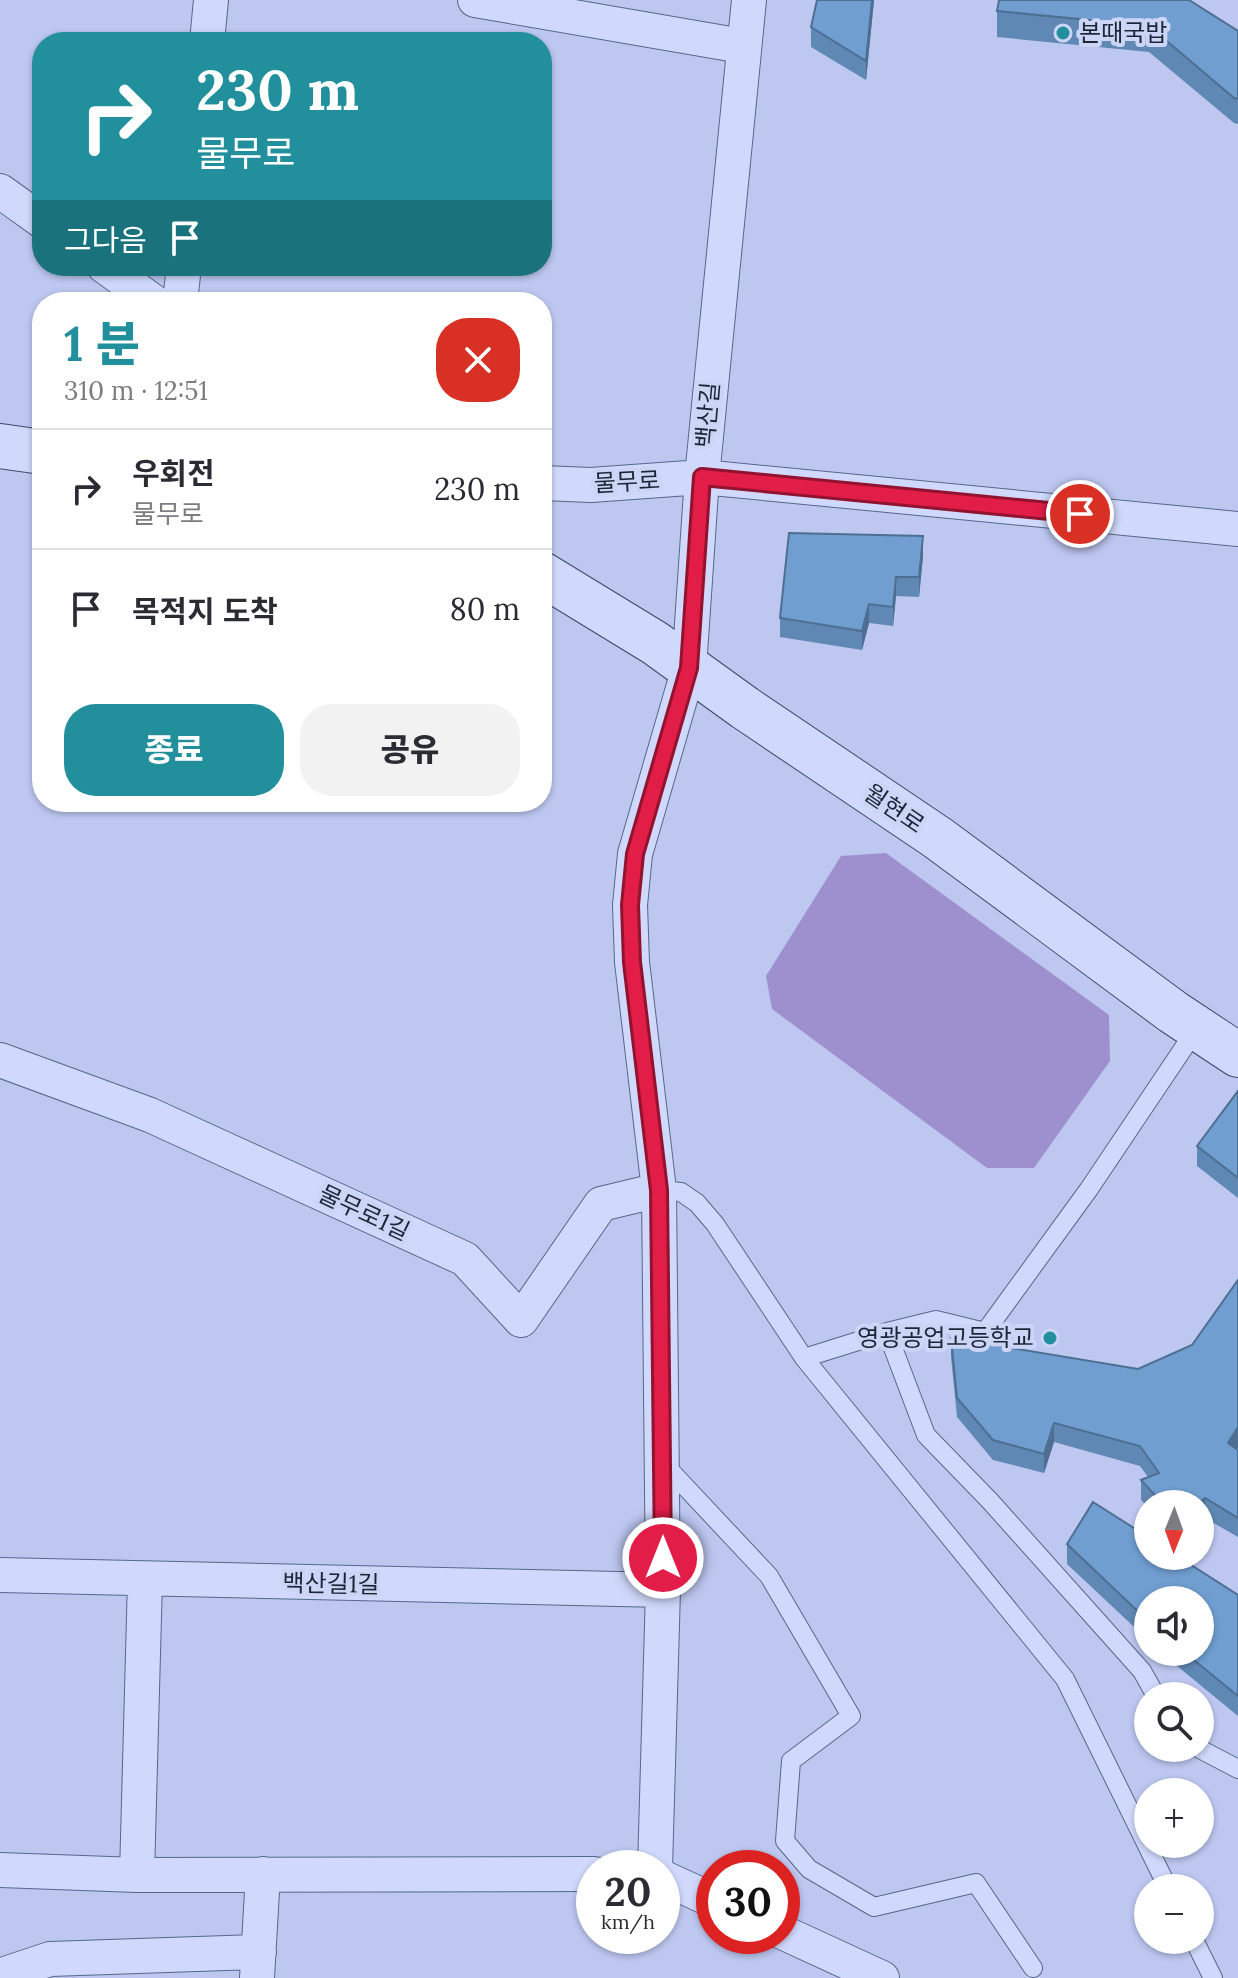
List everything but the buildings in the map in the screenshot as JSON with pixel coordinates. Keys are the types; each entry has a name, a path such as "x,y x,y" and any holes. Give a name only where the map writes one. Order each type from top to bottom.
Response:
{"main road":[{"path":"0,446 32,451"},
{"name":"월현로","path":"552,580 655,643 938,838 1238,1055"}],"street":[{"path":"208,32 211,0"},
{"path":"475,0 742,46"},
{"name":"백산길","path":"656,1850 663,1590 659,1190 632,962 631,891 635,854 689,668 702,477 742,46 749,0"},
{"path":"0,191 32,214"},
{"path":"118,276 140,292"},
{"name":"물무로","path":"552,483 591,485 702,477 1238,529"},
{"name":"물무로1길","path":"0,1060 150,1115 465,1259 521,1320 601,1204 659,1190"},
{"name":"백산길1길","path":"0,1575 663,1590"},
{"path":"137,1875 145,1580"},
{"path":"0,1870 137,1875 576,1874"},
{"path":"1,1978 50,1959 258,1965 263,1874"},
{"path":"800,1940 882,1978"}],"lane":[{"path":"804,1358 936,1320 985,1332 1089,1189 1197,1028"},
{"path":"659,1190 681,1192 697,1203 715,1224 804,1358 1065,1679 1161,1874"},
{"path":"887,1332 926,1435 990,1501 1142,1671 1148,1682"},
{"path":"663,1463 769,1576 851,1716 791,1761 785,1841 809,1869 874,1907 976,1883 1033,1968"},
{"path":"1214,1756 1238,1769"},
{"path":"1201,1954 1213,1978"}],"shaded area":[{"path":"886,853 1109,1015 1110,1061 1034,1168 987,1168 772,1009 766,976 841,856"}],"place":[{"name":"본때국밥","path":"1063,33"},
{"name":"영광공업고등학교","path":"1050,1338"}],"route":[{"path":"663,1558 659,1190 632,962 630,905 635,854 689,668 702,477 1080,514"}]}
